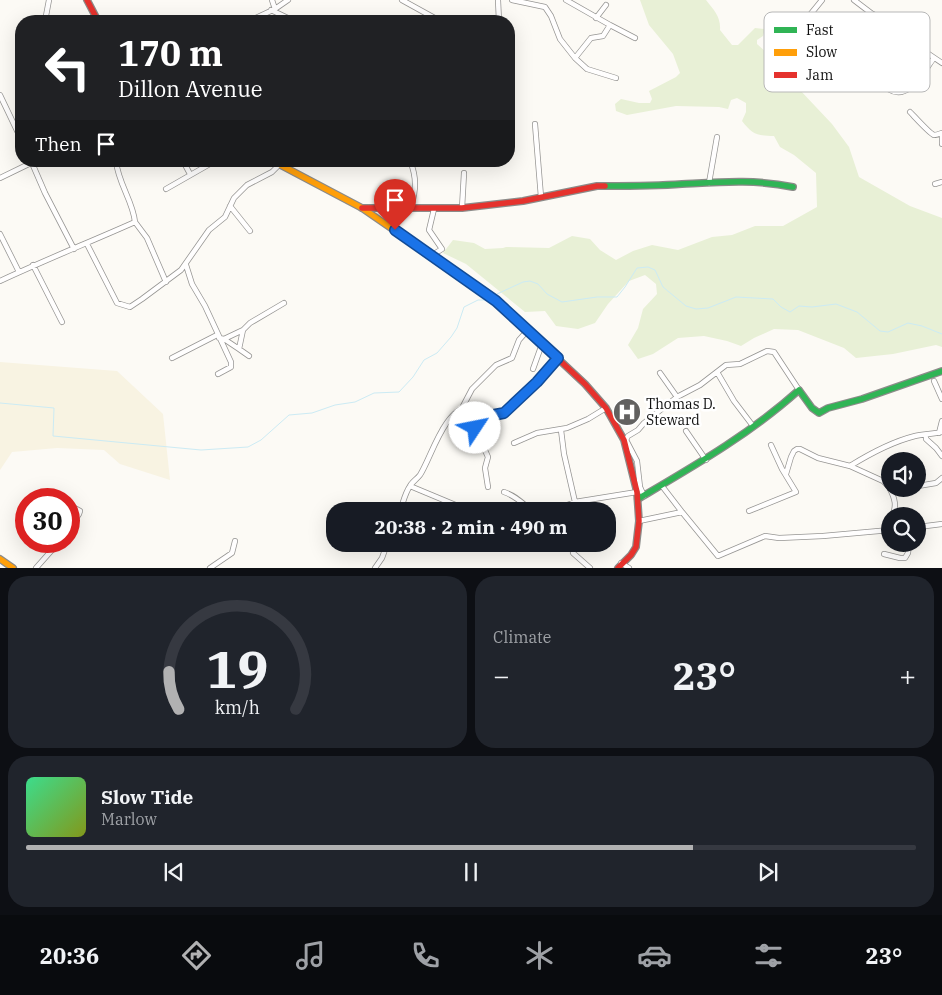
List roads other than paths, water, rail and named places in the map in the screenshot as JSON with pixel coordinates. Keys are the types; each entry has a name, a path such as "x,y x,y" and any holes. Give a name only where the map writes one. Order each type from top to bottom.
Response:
{"street":[{"path":"46,15 49,0"},
{"path":"87,0 95,15"},
{"path":"272,0 273,9"},
{"path":"263,15 288,0"},
{"path":"404,0 430,15"},
{"path":"498,0 499,15"},
{"path":"512,0 545,6 560,39 575,58 587,69 616,78"},
{"path":"566,0 635,38"},
{"path":"812,12 822,0"},
{"path":"854,0 870,12"},
{"path":"596,18 606,5"},
{"path":"273,9 284,15"},
{"path":"575,58 590,38 603,36 610,25"},
{"path":"930,55 942,63"},
{"path":"930,64 934,58"},
{"path":"0,95 15,126"},
{"path":"910,112 930,133 934,135 942,133 942,144"},
{"path":"535,124 541,197"},
{"path":"709,183 717,137"},
{"path":"0,178 23,167"},
{"path":"35,167 45,193 74,249"},
{"path":"117,167 132,206 135,222 147,238 166,282"},
{"path":"186,167 190,174"},
{"path":"166,189 203,167"},
{"path":"87,244 117,303 130,307 166,282 186,265 209,230 225,217 234,198 240,191 254,180 278,167"},
{"path":"285,167 362,208 496,301 558,358 606,408 624,440 639,496"},
{"path":"411,207 415,190 415,176 412,167"},
{"path":"462,208 464,173"},
{"path":"362,208 462,208 541,197 597,186 639,187 745,180 769,182 793,188"},
{"path":"935,184 942,182"},
{"path":"230,206 250,231"},
{"path":"431,256 442,249 429,230 434,209"},
{"path":"0,281 135,222"},
{"path":"0,234 19,272"},
{"path":"33,265 62,322"},
{"path":"186,265 192,284 220,337 231,365 227,370 218,374"},
{"path":"172,358 220,337 243,330 258,316 284,303"},
{"path":"239,349 243,330"},
{"path":"404,502 410,486 420,475 440,433 462,408 472,389 496,365 512,358 519,340 527,331"},
{"path":"220,337 249,356"},
{"path":"533,369 542,344"},
{"path":"628,568 620,565 631,555 636,547 640,487 637,462 626,440 644,422 677,397 700,385 726,365 740,364 761,353 771,351 782,363 786,373 812,408 819,413 828,408 862,399 942,371"},
{"path":"488,487 485,468 488,457 475,428 488,416 504,413 537,382 558,358"},
{"path":"717,372 734,401 754,426"},
{"path":"660,373 677,397"},
{"path":"934,381 942,400"},
{"path":"561,430 564,454 575,502 639,496 662,486 706,460 779,408 799,390"},
{"path":"462,408 472,406 488,416"},
{"path":"514,443 537,433 561,430 588,419 606,408"},
{"path":"850,466 886,445 917,436 941,432 942,421"},
{"path":"686,431 706,460"},
{"path":"926,436 926,439 942,456"},
{"path":"749,511 796,492 771,444"},
{"path":"786,474 794,450 797,449 818,458 850,466 881,480"},
{"path":"926,485 936,483 942,478"},
{"path":"410,486 448,502"},
{"path":"662,486 718,556 765,536 773,538 805,537 881,531"},
{"path":"504,492 514,495 523,502"},
{"path":"639,521 682,512"},
{"path":"926,527 942,524"},
{"path":"210,568 232,553 235,541"},
{"path":"375,568 384,552"},
{"path":"884,554 905,558 908,552"},
{"path":"36,568 49,553"},
{"path":"573,553 590,568"},
{"path":"0,559 13,568"}],"waterway":[{"path":"497,294 523,282 530,281 538,284 547,294 562,302 597,297 617,297 637,268 648,267 655,270 663,287 686,306 696,309 708,308 736,297 773,299 790,312 799,306 812,307 836,304 857,312 880,331 888,332 908,323 942,334"},
{"path":"0,403 54,408 53,436 201,450 248,447 261,440 289,415 312,413 335,405 355,402 374,393 399,392 413,377 424,360 437,353 451,337 457,328 464,307 478,300 489,300"}],"place":[{"name":"Thomas D. Steward","path":"627,412"}]}
